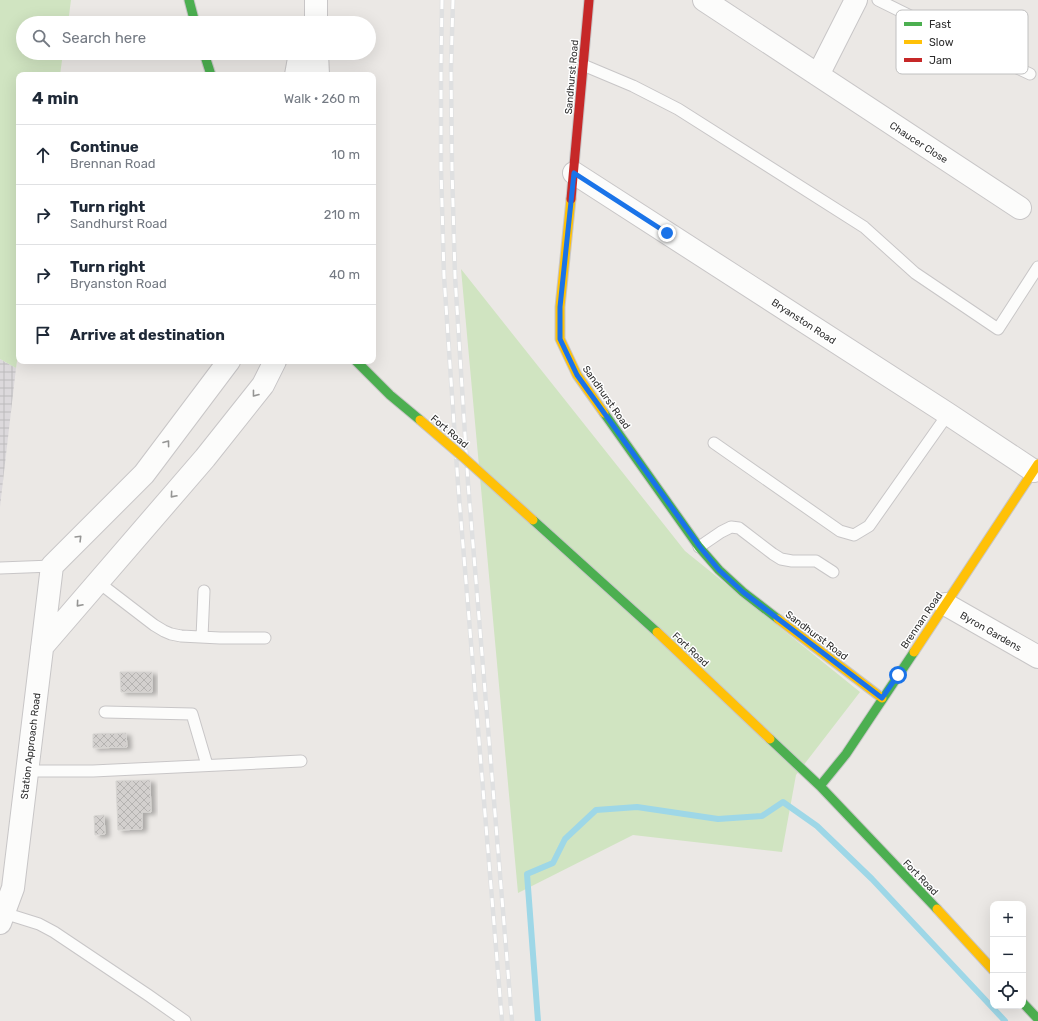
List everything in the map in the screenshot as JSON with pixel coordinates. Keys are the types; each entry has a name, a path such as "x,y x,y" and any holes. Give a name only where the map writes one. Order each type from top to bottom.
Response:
{"street":[{"path":"189,0 194,16"},
{"name":"Sandhurst Road","path":"589,0 574,173 560,307 560,339 577,375 700,547 719,570 743,592 882,698"},
{"name":"Chaucer Close","path":"704,0 1020,208"},
{"path":"818,75 856,0"},
{"path":"206,60 210,72"},
{"path":"297,72 299,60"},
{"path":"317,60 318,72"},
{"name":"Bryanston Road","path":"574,173 948,414 1036,468"},
{"path":"52,566 144,474 228,364"},
{"path":"42,647 205,458 263,385 274,364"},
{"name":"Fort Road","path":"359,364 390,395 463,457 638,614 820,786 990,967"},
{"name":"Brennan Road","path":"820,786 842,760 1036,468"},
{"name":"Station Approach Road","path":"2,918 14,888 52,566"},
{"name":"Byron Gardens","path":"945,604 1036,653"},
{"path":"1026,1006 1038,1019"}],"lane":[{"path":"878,0 898,10"},
{"path":"583,65 633,86 678,108 864,227 915,273 998,329 1038,267"},
{"path":"714,443 840,531 854,535 869,526 948,414"},
{"path":"700,547 721,532 731,527 739,528 772,554 781,559 792,561 816,561 833,572"},
{"path":"0,568 52,566"},
{"path":"98,582 164,632 181,636 265,638"},
{"path":"202,637 204,591"},
{"path":"105,712 192,714 207,765"},
{"path":"27,772 93,771 301,760"},
{"path":"2,918 33,922 51,930 185,1021"}],"shaded area":[{"path":"0,359 16,368 0,507"}],"green space":[{"path":"0,0 71,0 69,16 16,16 16,60 62,60 60,72 16,72 16,368 0,359"},
{"path":"461,269 685,551 860,692 796,775 782,852 633,835 518,893"}],"building":[{"path":"120,672 152,672 152,692 121,692"},
{"path":"126,733 127,747 93,748 93,734"},
{"path":"150,780 151,812 142,812 142,829 118,830 116,781"},
{"path":"104,815 105,834 95,835 94,816"}],"waterway":[{"path":"538,1021 527,874 553,863 565,839 596,810 637,807 718,819 762,816 783,802 817,826 872,879 1005,1021"}],"railway":[{"path":"442,0 441,168 444,276 458,484 502,1021"},
{"path":"453,0 451,68 455,276 468,483 512,1021"}],"traffic: fast":[{"path":"189,0 193,16"},
{"path":"206,60 210,72"},
{"path":"359,364 390,395 420,420"},
{"path":"604,413 699,547 719,570 743,592 778,619"},
{"path":"533,520 657,632"},
{"path":"820,786 846,754 914,652"},
{"path":"770,739 820,786 937,909"},
{"path":"1026,1006 1038,1019"}],"traffic: slow":[{"path":"571,199 560,307 560,339 577,375 604,413"},
{"path":"420,420 533,520"},
{"path":"914,652 1038,464"},
{"path":"778,619 882,698"},
{"path":"657,632 770,739"},
{"path":"937,909 990,967"}],"traffic: jam":[{"path":"571,199 589,0"}],"route":[{"path":"667,233 574,173 560,307 560,339 577,375 700,547 719,570 743,592 882,698 898,675"}]}
